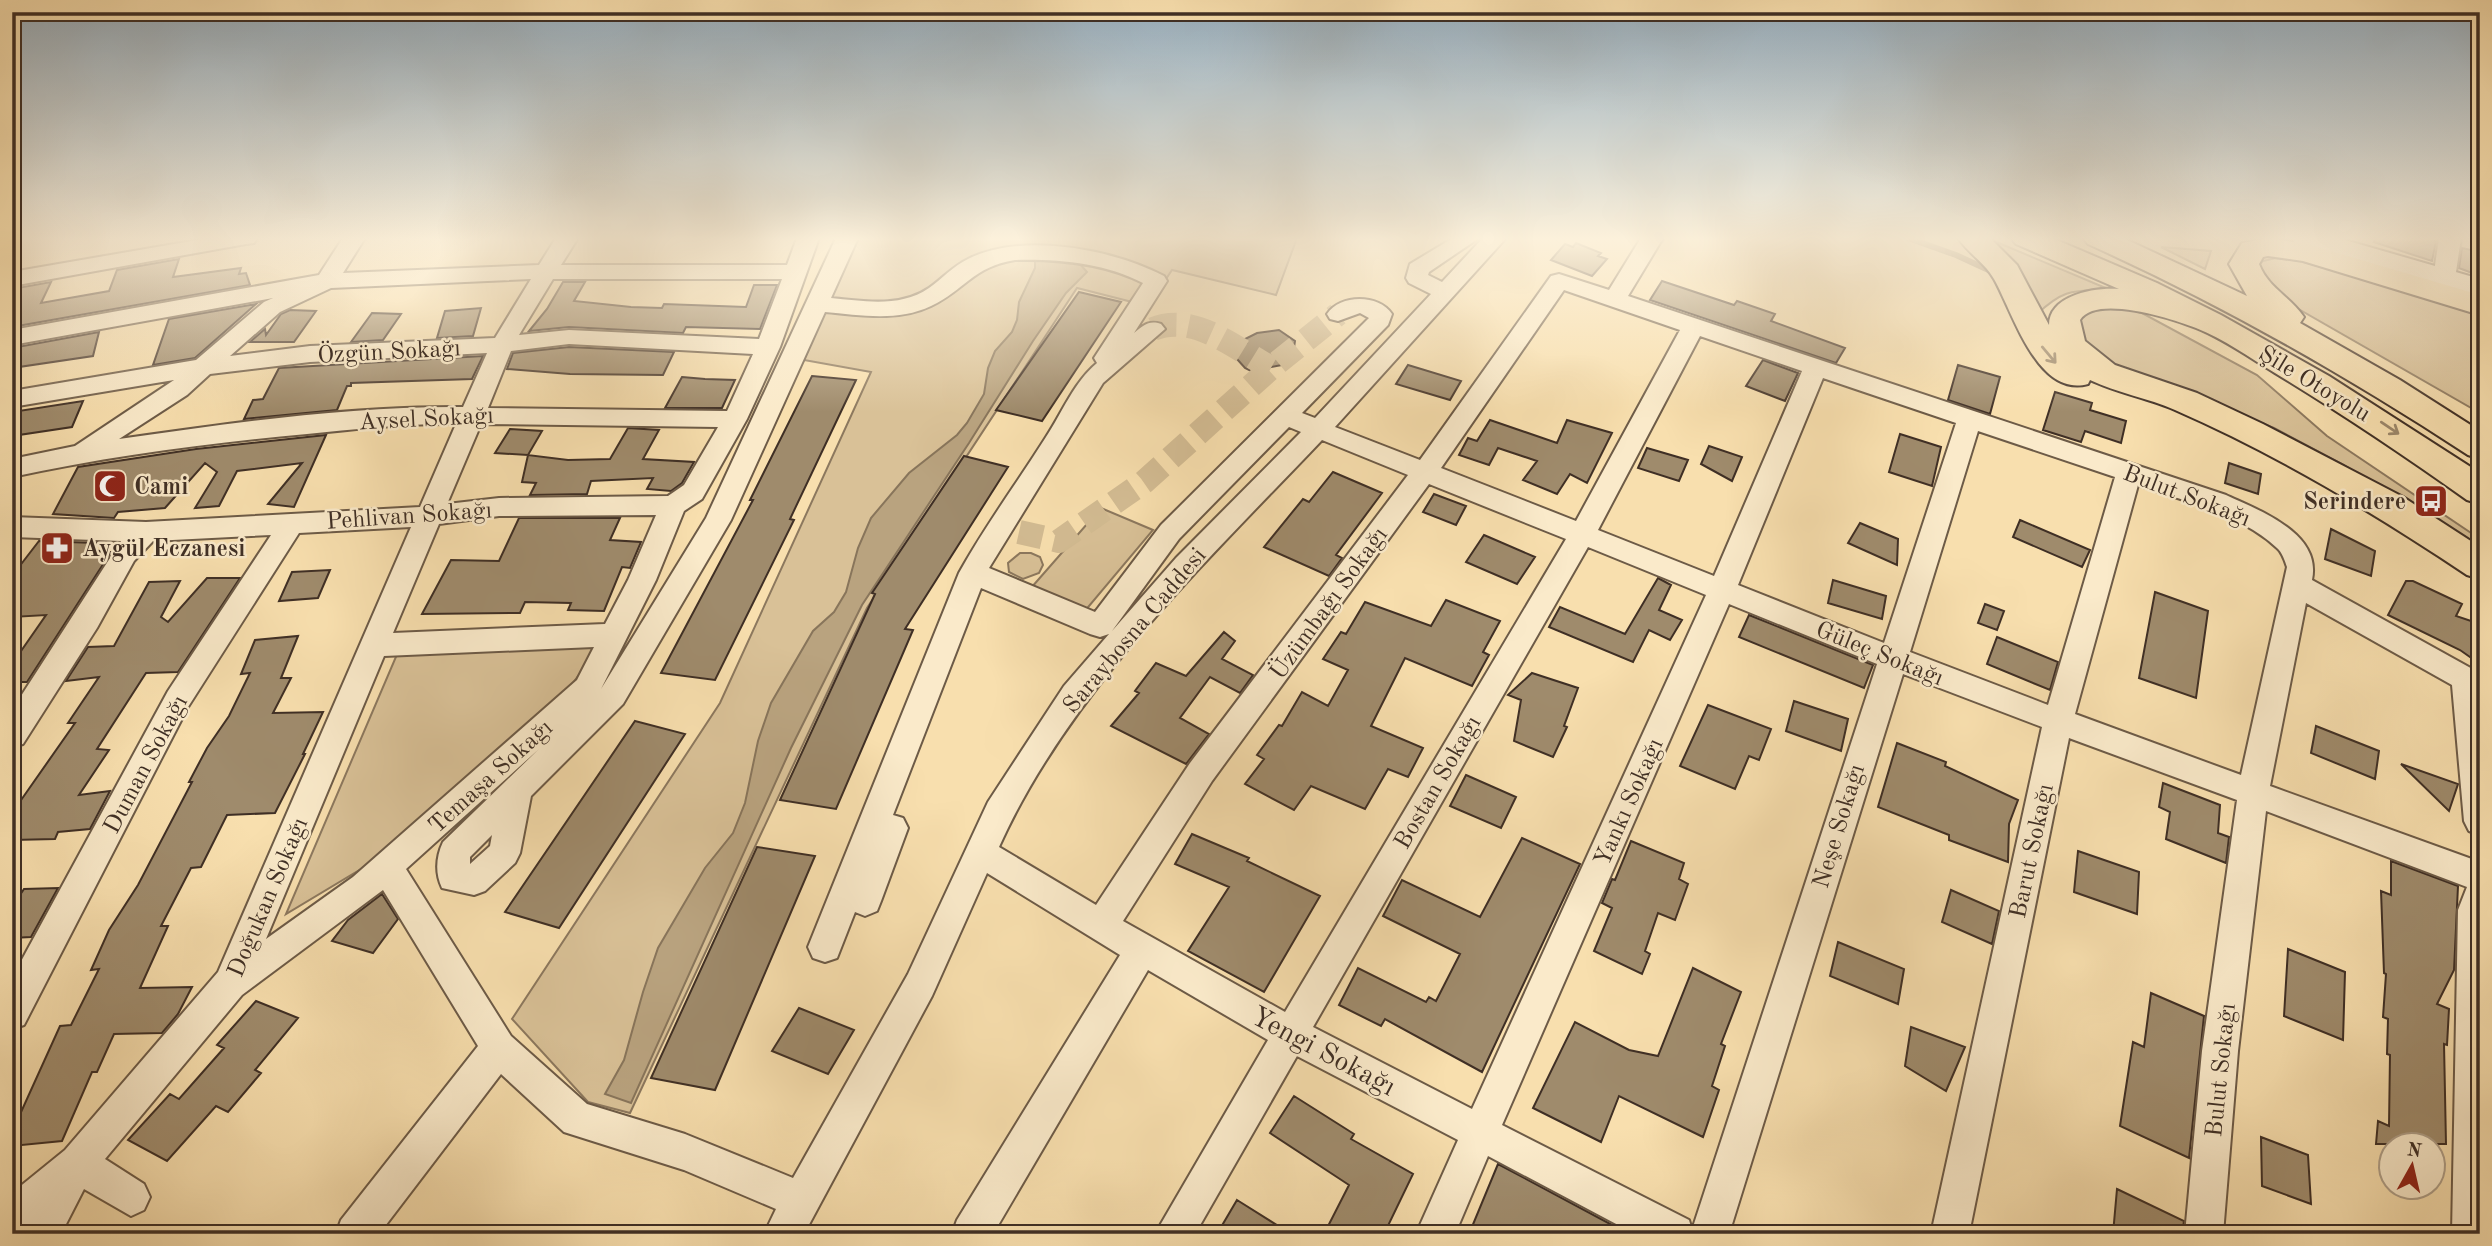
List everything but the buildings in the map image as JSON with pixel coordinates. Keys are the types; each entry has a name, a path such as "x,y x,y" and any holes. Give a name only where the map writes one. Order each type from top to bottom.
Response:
{"highway":[{"path":"2018,296 2038,339 2048,355 2061,367 2079,378 2164,411 2275,465 2378,521 2448,565 2480,591"},
{"name":"Şile Otoyolu","path":"2156,296 2210,322 2346,399 2480,491"},
{"name":"Şile Otoyolu","path":"2220,296 2329,354 2480,447"},
{"path":"2226,296 2243,307"},
{"path":"2265,296 2329,354"},
{"path":"2451,296 2480,305"},
{"path":"2210,322 2132,300 2112,298 2080,304 2069,310 2064,320 2065,333 2072,347 2103,373 2185,401 2251,432 2390,506 2480,565"}],"street":[{"path":"12,338 243,296"},
{"path":"12,488 78,454 178,388 272,307 295,296"},
{"name":"Doğukan Sokağı","path":"12,1218 78,1163 230,983 502,345 531,296"},
{"path":"673,505 693,492 735,419 788,296"},
{"path":"517,789 613,696 718,520 821,296"},
{"path":"817,304 898,308 936,296"},
{"path":"825,947 973,573 1009,529 1056,442 1146,296"},
{"name":"Saraybosna Caddesi","path":"783,1234 920,985 999,813 1074,694 1186,565 1319,429 1442,296"},
{"name":"Üzümbağı Sokağı","path":"1101,926 1201,772 1425,471 1548,296"},
{"name":"Bulut Sokağı","path":"1603,296 2217,502 2259,522 2290,543 2301,567 2253,793 2220,1051 2204,1234"},
{"path":"1614,300 1616,296"},
{"path":"973,573 1100,626 1170,532 1380,320 1381,314 1369,307 1359,306 1338,314"},
{"name":"Bostan Sokağı","path":"1174,1234 1583,533 1694,326"},
{"path":"1094,378 1153,329"},
{"name":"Özgün Sokağı","path":"12,399 203,367 310,354 502,345 569,337 768,347"},
{"name":"Yankı Sokağı","path":"1435,1234 1722,590 1816,367"},
{"name":"Aysel Sokağı","path":"12,468 78,454 231,432 418,415 735,419"},
{"name":"Güleç Sokağı","path":"1285,416 1892,657 2480,877"},
{"name":"Neşe Sokağı","path":"1710,1234 1970,418"},
{"name":"Barut Sokağı","path":"1950,1234 2059,721 2129,472"},
{"name":"Pehlivan Sokağı","path":"12,527 146,532 430,516 499,508 673,505"},
{"name":"Temaşa Sokağı","path":"230,983 364,887 587,688 642,580 673,505"},
{"name":"Duman Sokağı","path":"12,1013 178,699 292,523"},
{"path":"12,735 87,620 125,554 146,532"},
{"path":"2297,585 2466,679 2480,821"},
{"path":"375,645 614,635"},
{"path":"865,901 913,773 918,713"},
{"name":"Yengi Sokağı","path":"980,852 1101,926 1289,1033 1675,1234"},
{"path":"387,867 499,1048 577,1119 685,1152 800,1200"},
{"path":"2471,1234 2474,910 2480,894"},
{"path":"971,1234 1142,949"},
{"path":"355,1234 499,1048"},
{"path":"41,1234 78,1163 131,1197"}],"shaded area":[{"path":"830,296 1072,296 867,608 630,1113 588,1102 512,1019 720,703 871,372 804,360"},
{"path":"1022,296 1064,296 862,605 791,748 631,1103 605,1094 624,1060 658,948 705,868 733,833 745,803 758,741 771,703 813,631 834,612 846,592 858,548 871,518 909,473 957,435 967,423 984,394 988,368 995,351 1012,332 1017,320"},
{"path":"1109,296 1155,296 1148,306"},
{"path":"2029,296 2062,296 2054,300 2037,314"},
{"path":"2279,296 2424,296 2480,312 2480,413"},
{"path":"2095,307 2120,307 2142,313 2257,375 2327,436 2480,539 2480,551 2344,465 2274,428 2112,364 2079,339 2078,315"},
{"path":"1101,508 1153,530 1084,612 1031,588"},
{"path":"1020,553 1031,553 1040,557 1043,565 1039,573 1023,579 1009,572 1008,563"},
{"path":"606,639 560,700 431,827 286,914 401,645"}],"tunnel":[{"path":"1271,368 1338,314"},
{"path":"1153,329 1168,325 1199,329 1271,368"},
{"path":"1019,532 1059,541 1144,482 1271,368"}],"place":[{"name":"Cami","path":"110,486"},
{"name":"Serindere","path":"2431,501"},
{"name":"Aygül Eczanesi","path":"57,548"}]}
